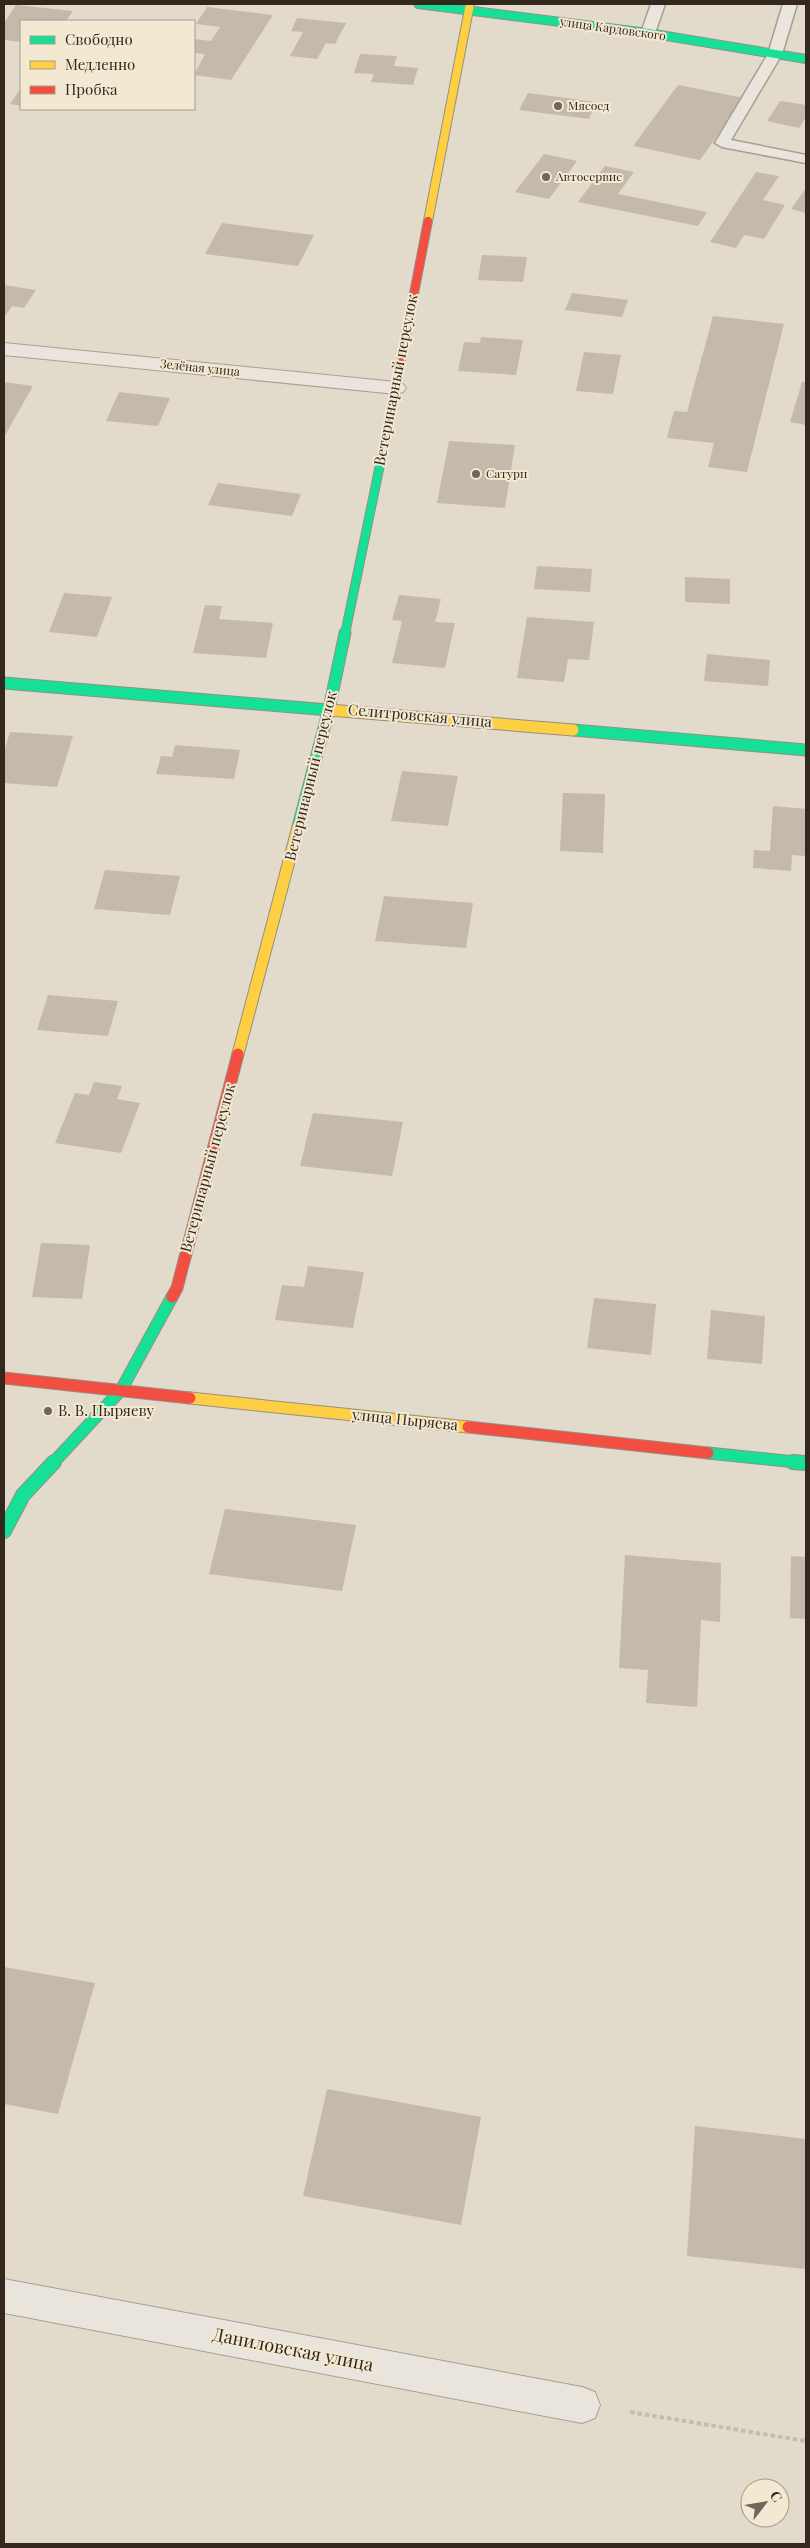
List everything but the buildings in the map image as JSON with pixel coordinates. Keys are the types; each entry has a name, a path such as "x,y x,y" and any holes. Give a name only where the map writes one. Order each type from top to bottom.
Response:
{"street":[{"name":"улица Кардовского","path":"418,4 469,7 648,33 806,59"},
{"name":"Ветеринарный переулок","path":"4,1532 23,1495 121,1390 177,1288 329,708 396,388 469,7"},
{"name":"Зелёная улица","path":"4,349 396,388"},
{"name":"Селитровская улица","path":"4,683 329,708 806,750"},
{"name":"улица Пыряева","path":"4,1378 806,1462"},
{"name":"Даниловская улица","path":"4,2296 582,2405"}],"lane":[{"path":"648,33 658,4"},
{"path":"790,4 775,54 722,143 806,159"}],"path":[{"path":"582,2405 806,2441"}],"traffic: fast":[{"path":"418,4 648,33 806,59"},
{"path":"298,827 329,709 395,392"},
{"path":"4,683 329,710"},
{"path":"573,730 806,750"},
{"path":"4,1531 23,1495 121,1390 172,1297"},
{"path":"708,1453 806,1463"}],"traffic: slow":[{"path":"428,221 470,4"},
{"path":"329,710 573,730"},
{"path":"238,1054 298,827"},
{"path":"190,1398 468,1427"}],"traffic: jam":[{"path":"395,392 428,221"},
{"path":"172,1297 177,1288 238,1054"},
{"path":"4,1378 190,1398"},
{"path":"468,1427 708,1453"}],"place":[{"name":"Мясоед","path":"558,106"},
{"name":"Автосервис","path":"546,177"},
{"name":"Сатурн","path":"476,474"},
{"name":"В. В. Пыряеву","path":"48,1411"}]}
